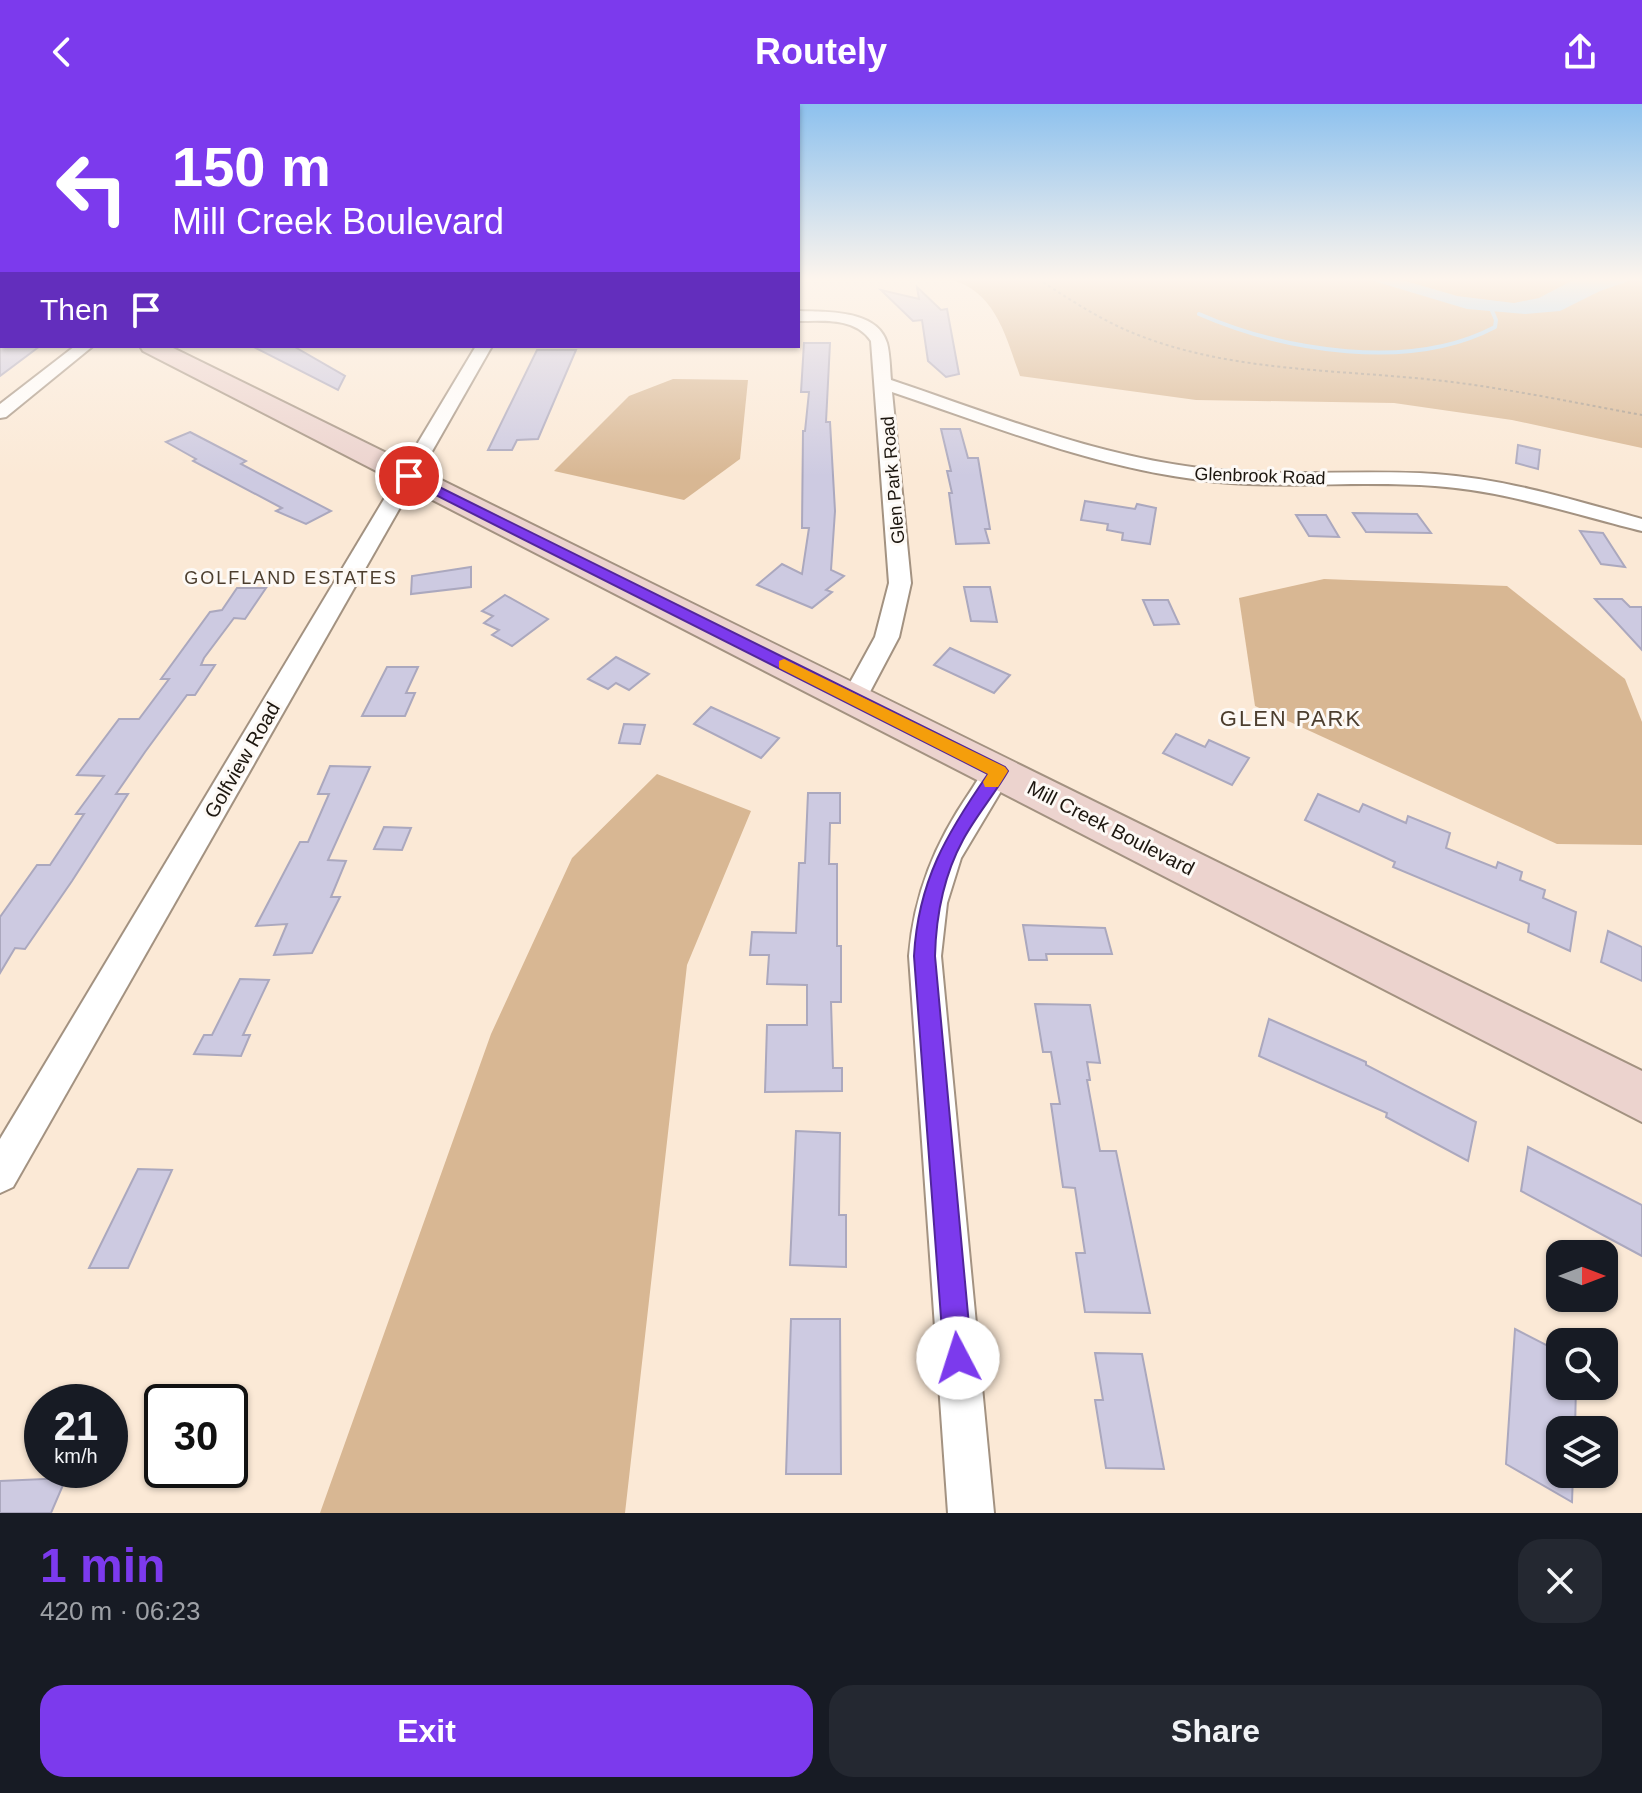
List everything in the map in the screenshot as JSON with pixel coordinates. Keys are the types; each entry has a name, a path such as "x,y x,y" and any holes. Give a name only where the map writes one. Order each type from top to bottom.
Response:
{"street":[{"name":"Glen Park Road","path":"854,699 887,637 900,583 880,345"},
{"path":"0,413 82,348"},
{"name":"Mill Creek Boulevard","path":"155,348 1642,1097"},
{"name":"Golfview Road","path":"0,1174 483,348"},
{"name":"Glenbrook Road","path":"885,384 1106,455 1159,468 1240,478 1413,479 1462,483 1529,495 1642,525"},
{"path":"971,1513 925,956 929,904 939,872 956,836 999,771"}],"path":[{"path":"1163,345 1185,352 1264,365 1478,386 1642,415"}],"shaded area":[{"path":"1008,345 1642,345 1642,448 1512,420 1394,403 1196,400 1020,376"},
{"path":"673,379 748,380 740,459 684,500 554,471 629,396"},
{"path":"1324,579 1507,586 1625,679 1642,722 1642,845 1557,844 1255,706 1239,598"},
{"path":"657,774 751,811 687,965 625,1513 320,1513 491,1034 572,858"}],"building":[{"path":"804,345 830,345 826,422 830,422 835,511 831,570 844,576 826,590 832,592 812,608 757,585 782,564 802,574 809,528 802,528 803,431 809,392 801,392"},
{"path":"926,345 954,345 959,374 946,377 928,361"},
{"path":"0,348 37,348 0,376"},
{"path":"256,348 296,348 345,376 338,390"},
{"path":"537,350 576,350 538,439 517,440 512,450 488,450"},
{"path":"941,429 960,429 968,458 978,458 990,529 985,529 989,543 956,544 947,471 951,471"},
{"path":"190,432 246,461 241,464 331,511 306,524 276,511 282,508 193,461 196,459 166,442"},
{"path":"1518,445 1540,450 1538,469 1516,463"},
{"path":"1085,501 1135,509 1137,504 1156,508 1150,544 1122,540 1123,533 1107,530 1108,524 1081,520"},
{"path":"1353,513 1417,514 1431,533 1366,532"},
{"path":"1296,515 1326,515 1339,537 1309,536"},
{"path":"1580,531 1603,533 1625,567 1601,564"},
{"path":"471,567 471,587 411,594 412,576"},
{"path":"964,587 990,587 997,622 971,621"},
{"path":"237,588 266,588 245,619 234,618 204,658 201,665 215,665 195,695 187,695 145,752 116,794 128,794 72,881 25,949 15,948 0,973 0,917 37,865 50,865 84,814 76,814 104,776 77,775 119,719 139,719 169,679 161,679 210,612 222,610"},
{"path":"505,595 548,619 512,646 492,635 499,630 484,623 493,616 482,611"},
{"path":"1595,599 1622,599 1630,607 1642,607 1642,650"},
{"path":"1143,600 1168,600 1179,624 1154,625"},
{"path":"950,648 1010,675 994,693 934,665"},
{"path":"616,657 649,674 629,690 616,683 608,689 588,679"},
{"path":"387,667 418,667 406,693 415,693 405,716 362,716"},
{"path":"711,707 779,738 761,758 694,724"},
{"path":"624,724 645,725 640,744 619,743"},
{"path":"1176,734 1205,747 1209,740 1249,758 1232,785 1163,753"},
{"path":"330,766 370,767 328,860 346,861 331,897 340,897 312,953 274,955 287,924 256,926 300,842 308,842 329,794 318,794"},
{"path":"808,793 840,793 840,823 830,823 829,864 837,864 841,1002 831,1002 833,1068 842,1068 842,1091 765,1092 767,1025 807,1025 807,985 767,984 769,955 750,955 752,932 796,933 799,863 805,863"},
{"path":"1318,794 1359,812 1363,804 1406,823 1408,816 1450,833 1446,848 1496,868 1498,862 1522,872 1520,880 1545,890 1543,898 1576,912 1570,951 1528,932 1529,924 1393,867 1395,862 1305,820"},
{"path":"384,827 411,828 402,850 374,849"},
{"path":"1023,925 1105,928 1112,954 1046,954 1047,960 1029,960"},
{"path":"1608,931 1642,947 1642,981 1601,962"},
{"path":"240,979 269,980 243,1035 250,1035 241,1056 194,1054 204,1035 212,1035"},
{"path":"1035,1004 1090,1005 1100,1063 1087,1062 1090,1080 1087,1080 1100,1151 1116,1151 1150,1313 1085,1312 1076,1253 1085,1253 1075,1188 1063,1187 1051,1104 1060,1104 1051,1052 1043,1052"},
{"path":"1269,1019 1366,1062 1366,1065 1476,1122 1468,1161 1386,1117 1387,1113 1259,1056"},
{"path":"796,1131 840,1133 839,1215 846,1215 846,1267 790,1265"},
{"path":"1528,1147 1642,1205 1642,1256 1618,1243 1618,1240 1612,1240 1521,1191"},
{"path":"138,1169 172,1170 128,1268 89,1268"},
{"path":"791,1319 840,1319 841,1474 786,1474"},
{"path":"1515,1329 1546,1345 1546,1400 1576,1400 1575,1416 1546,1416 1546,1487 1506,1464"},
{"path":"1095,1353 1142,1354 1164,1469 1106,1468 1095,1400 1103,1400"},
{"path":"24,1480 24,1488 62,1488 51,1513 0,1513 0,1481"},
{"path":"1548,1488 1572,1488 1572,1502"}],"waterway":[{"path":"1302,345 1386,352 1444,345"}],"slow traffic":[{"path":"784,664 999,771 991,782"}],"district":[{"name":"GOLFLAND ESTATES","path":"291,578"},
{"name":"GLEN PARK","path":"1291,718"}],"route":[{"path":"409,476 999,771 956,836 939,872 929,904 926,930 925,956 958,1358"}]}
